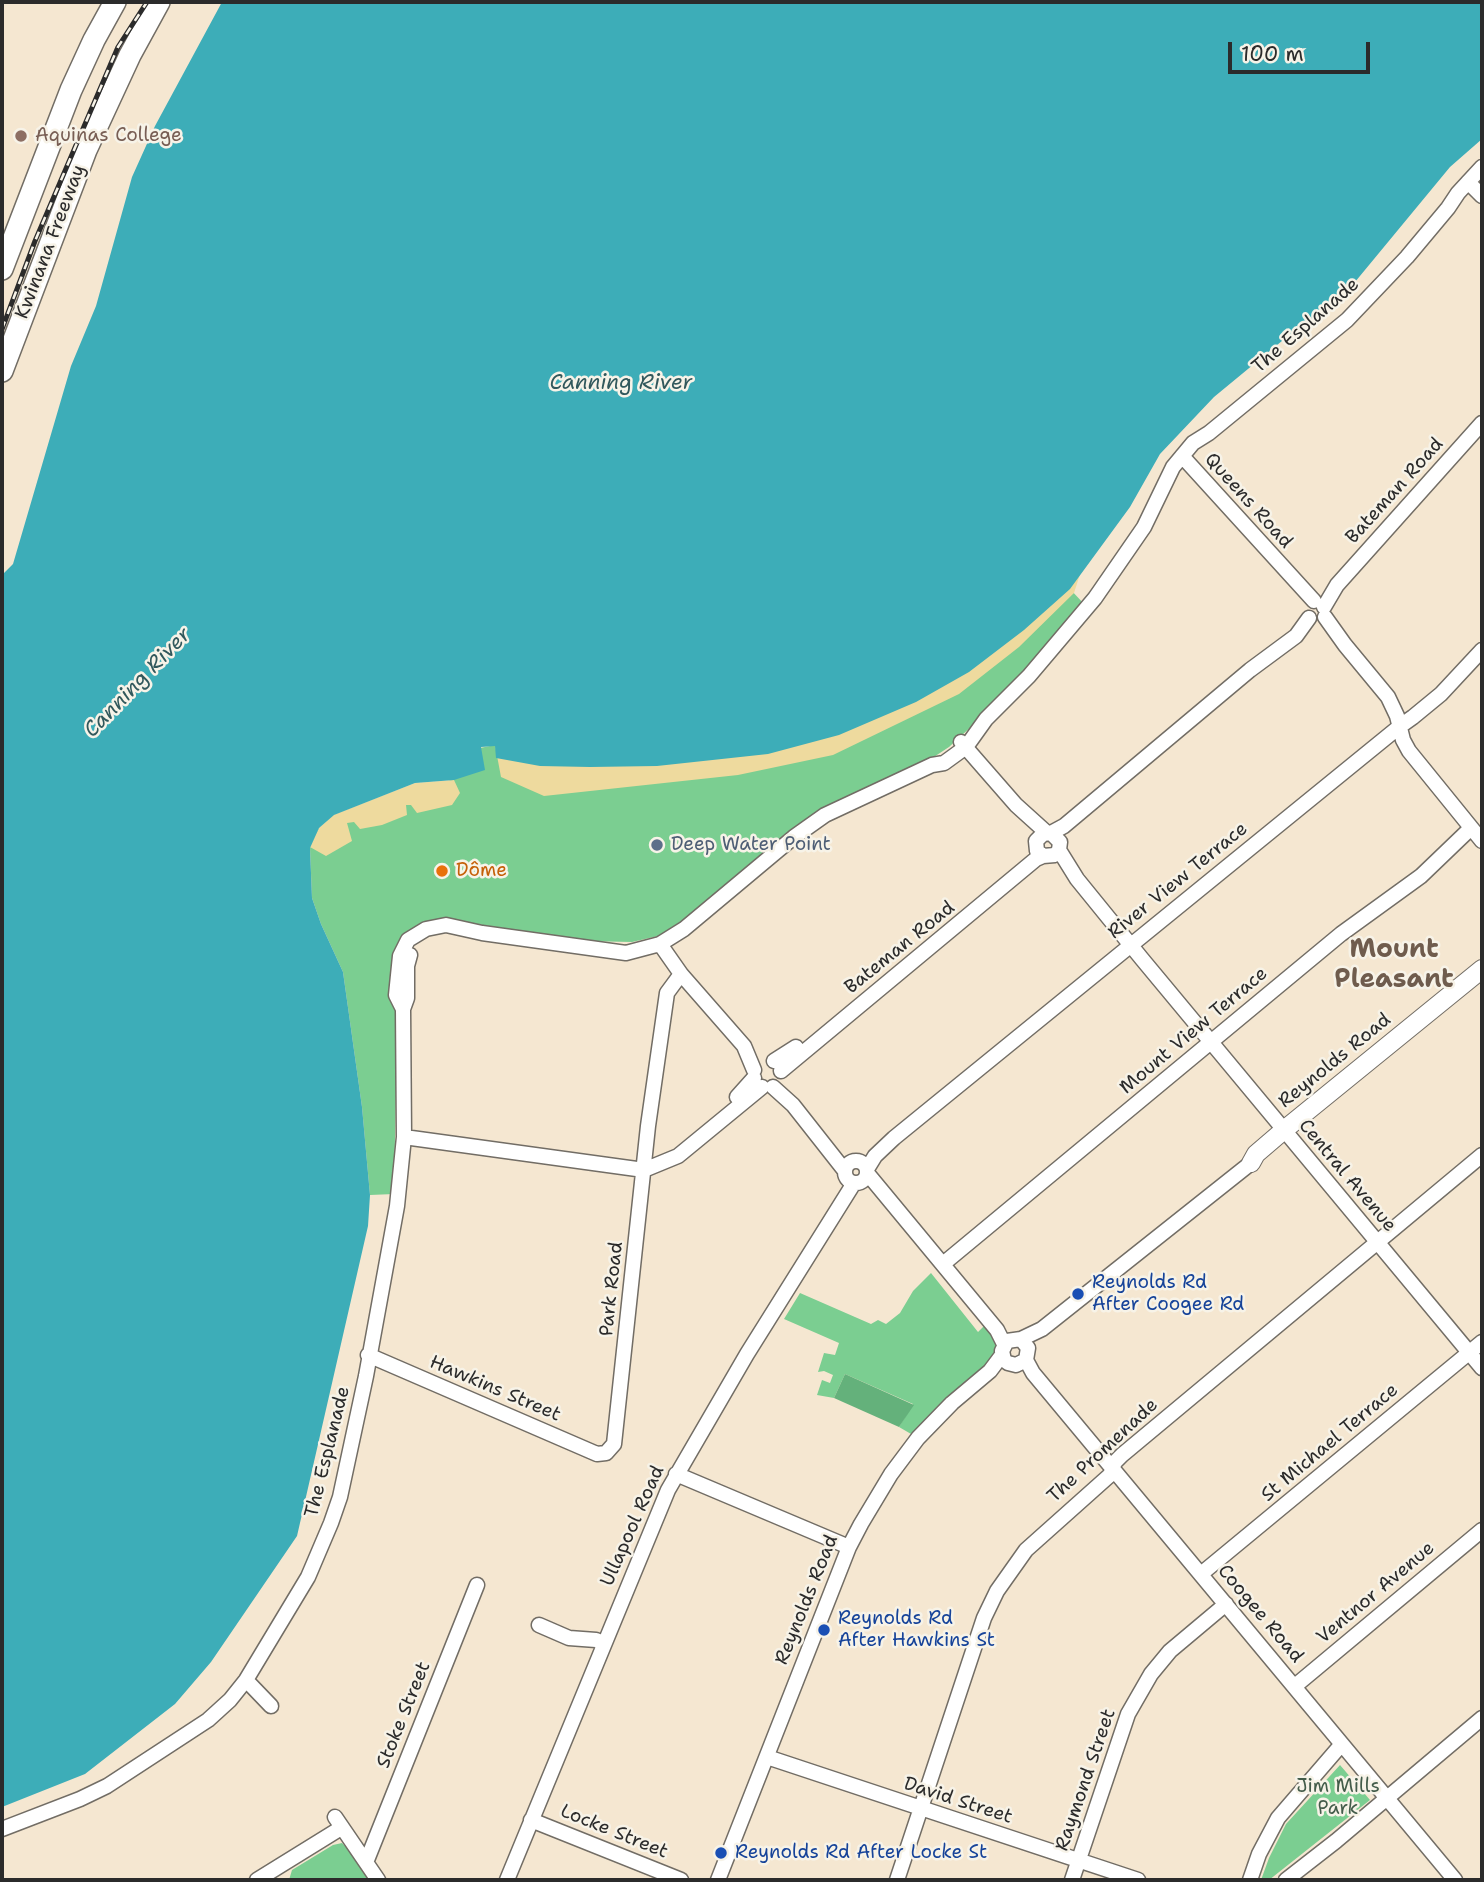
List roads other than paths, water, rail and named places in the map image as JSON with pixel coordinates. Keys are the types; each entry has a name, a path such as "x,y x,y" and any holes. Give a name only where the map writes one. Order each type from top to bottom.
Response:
{"highway":[{"name":"Kwinana Freeway","path":"2,269 71,90 115,2"},
{"name":"Kwinana Freeway","path":"2,370 86,150 124,66 159,2"}],"main road":[{"name":"Reynolds Road","path":"1450,1001 1482,969"},
{"name":"Reynolds Road","path":"1251,1163 1260,1160 1286,1133 1450,1001 1482,979"}],"street":[{"name":"The Esplanade","path":"2,1829 107,1786 208,1720 230,1700 246,1680 308,1577 340,1497 397,1206 404,1137 403,1009 396,995 396,982 400,956 408,940 426,929 446,925 482,933 626,953 660,944 684,929 793,836 825,815 932,765 944,763 1029,676 1095,598 1144,527 1173,467 1184,459 1193,443 1209,433 1348,320 1407,257 1458,193 1477,186 1482,167"},
{"name":"Bateman Road","path":"645,1166 677,1148 708,1124 1036,859 1048,844 1304,636 1336,585 1482,423"},
{"name":"Queens Road","path":"1184,459 1285,572 1388,697 1409,751 1482,841"},
{"name":"River View Terrace","path":"856,1172 1130,944 1441,694 1482,650"},
{"name":"Central Avenue","path":"964,744 1482,1368"},
{"name":"Mount View Terrace","path":"943,1264 1341,934 1421,876 1472,828"},
{"name":"Coogee Road","path":"660,944 681,974 829,1149 887,1197 1455,1880"},
{"name":"Park Road","path":"606,1453 614,1444 648,1126 667,993 681,974"},
{"name":"Bateman Road","path":"404,1137 576,1160 580,1157 645,1166 678,1156 768,1074"},
{"path":"648,1126 650,1142 661,1156"},
{"name":"The Promenade","path":"897,1880 984,1618 997,1591 1026,1550 1110,1475 1122,1455 1482,1155"},
{"name":"Reynolds Road","path":"718,1880 849,1547 872,1504 910,1448 952,1403 990,1371 1017,1354 1042,1329 1251,1163"},
{"name":"Ullapool Road","path":"507,1880 652,1524 676,1474 856,1172"},
{"name":"St Michael Terrace","path":"1201,1574 1482,1342"},
{"name":"Hawkins Street","path":"368,1355 597,1454 606,1453"},
{"path":"676,1474 849,1547"},
{"name":"Ventnor Avenue","path":"1295,1686 1482,1530"},
{"name":"Stoke Street","path":"366,1860 477,1585"},
{"name":"Raymond Street","path":"1072,1880 1114,1751 1134,1703 1170,1651 1226,1604"},
{"path":"538,1625 569,1638 603,1643"},
{"path":"246,1680 271,1706"},
{"path":"1286,1880 1482,1718"},
{"path":"1250,1880 1259,1854 1278,1818 1341,1745"},
{"name":"David Street","path":"767,1757 920,1810 1139,1880"},
{"name":"Locke Street","path":"531,1820 681,1880"},
{"path":"257,1880 274,1876 338,1822 378,1880"}],"water":[{"name":"Canning River","path":"222,2 1482,2 1482,139 1450,167 1336,305 1288,336 1214,397 1160,454 1130,507 1070,589 1024,630 969,672 916,702 839,735 768,754 657,766 540,766 496,758 495,746 481,747 485,770 454,780 415,783 334,815 319,828 310,848 312,898 343,972 362,1107 370,1195 368,1226 297,1536 211,1662 175,1704 85,1774 2,1807 2,575 13,564 71,366 96,306 132,177 155,126"}],"railway":[{"path":"2,329 35,241 118,47 147,2"}],"place":[{"name":"Aquinas College","path":"21,136"},
{"name":"Deep Water Point","path":"657,845"},
{"name":"Dôme","path":"442,871"},
{"name":"Reynolds Rd After Coogee Rd","path":"1078,1294"},
{"name":"Reynolds Rd After Hawkins St","path":"824,1630"},
{"name":"Reynolds Rd After Locke St","path":"721,1853"}],"district":[{"name":"Mount Pleasant","path":"1394,965"}],"park label":[{"name":"Jim Mills Park","path":"1338,1798"}]}
